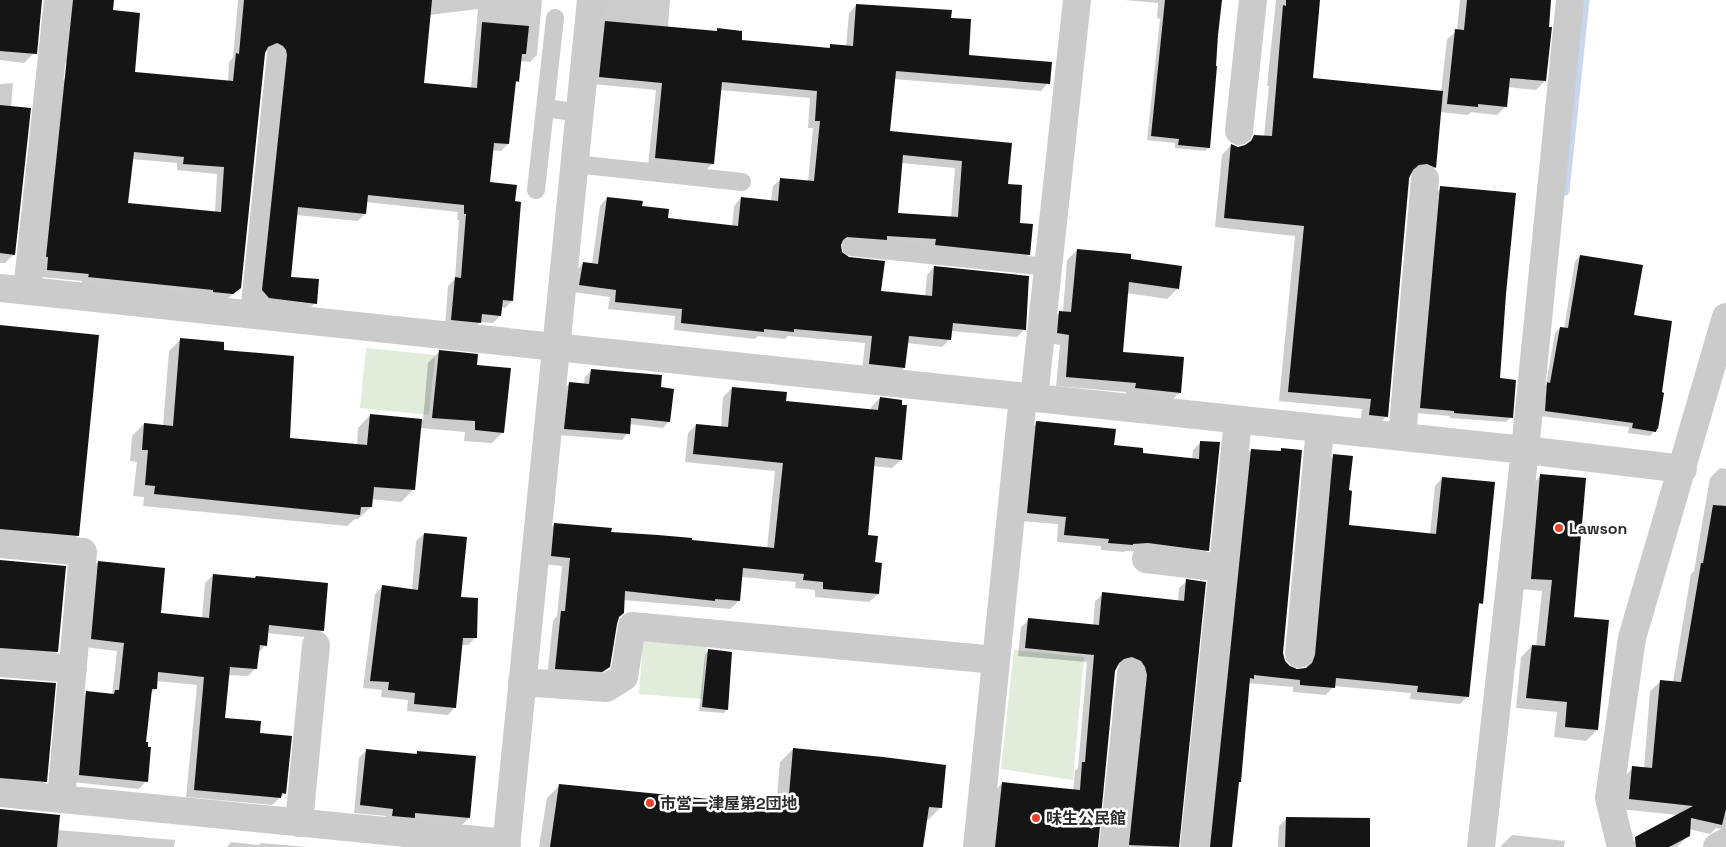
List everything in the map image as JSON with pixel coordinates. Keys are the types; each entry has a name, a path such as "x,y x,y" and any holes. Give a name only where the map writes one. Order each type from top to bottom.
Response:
{"street":[{"path":"27,291 58,0"},
{"path":"0,793 507,845 591,0"},
{"path":"977,847 996,660 1028,398 1048,267 1077,0"},
{"path":"1239,132 1253,0"},
{"path":"1482,847 1525,450 1570,0"},
{"path":"1402,437 1425,179"},
{"path":"0,288 1525,450 1683,469"},
{"path":"1621,847 1609,798 1632,638 1726,317"},
{"path":"1194,847 1238,420"},
{"path":"1299,654 1320,429"},
{"path":"0,544 83,552 61,799"},
{"path":"1146,559 1223,568"},
{"path":"522,682 606,688 624,677 632,626 996,660"},
{"path":"300,823 316,645"},
{"path":"0,663 73,669"},
{"path":"1113,847 1131,673"},
{"path":"1717,847 1726,842"}],"lane":[{"path":"536,190 556,18"},
{"path":"248,314 276,54"},
{"path":"546,108 580,113"},
{"path":"575,164 742,182"},
{"path":"851,246 1048,267"}],"green space":[{"path":"366,348 435,355 429,415 360,408"},
{"path":"643,639 707,645 702,699 639,694"},
{"path":"1014,650 1084,657 1073,780 1001,769"}],"building":[{"path":"0,0 42,0 37,54 0,51"},
{"path":"73,0 114,0 113,10 140,13 135,72 233,81 236,53 239,54 244,0 432,0 424,83 477,88 482,22 529,26 526,54 522,54 519,82 516,81 509,144 494,143 490,182 517,185 515,201 521,202 513,301 503,300 501,316 482,314 481,323 451,320 455,277 461,278 466,214 464,214 464,205 368,195 366,214 298,207 291,277 319,279 317,304 269,298 262,290 287,55 283,46 277,43 268,47 265,53 241,288 233,294 213,292 213,290 88,277 89,274 47,270 48,257 46,257","holes":["134,152 184,157 183,164 224,167 221,212 128,203"]},
{"path":"1165,0 1222,0 1210,148 1178,145 1179,139 1151,136"},
{"path":"1286,0 1320,0 1313,78 1443,91 1436,168 1427,164 1419,165 1413,170 1409,178 1388,417 1369,415 1371,399 1288,392 1304,226 1224,218 1231,144 1238,147 1245,145 1251,141 1254,135 1272,136 1283,5 1286,6"},
{"path":"1467,0 1551,0 1549,27 1552,27 1546,81 1510,78 1507,107 1478,104 1478,107 1447,104 1455,29 1464,30"},
{"path":"856,4 952,10 951,18 971,19 969,55 1052,62 1050,84 896,71 890,131 1012,143 1008,184 1022,185 1020,223 1033,224 1030,255 935,245 936,239 887,236 887,240 847,237 841,245 842,252 849,257 885,261 881,291 932,296 934,266 1029,276 1026,330 953,323 951,340 909,336 905,368 869,364 872,336 794,329 794,332 764,329 764,332 681,323 682,309 615,302 616,290 579,285 583,262 598,264 607,197 643,201 642,206 669,209 668,218 738,226 741,197 778,201 780,178 814,181 820,121 815,121 817,91 722,82 714,164 655,158 662,83 599,77 605,21 717,31 717,28 742,31 742,40 830,48 830,44 853,46","holes":["903,155 962,161 958,217 898,213"]},
{"path":"0,105 31,108 15,255 0,253"},
{"path":"1440,186 1516,193 1500,378 1516,380 1513,418 1420,408"},
{"path":"1077,249 1131,254 1131,259 1182,266 1179,289 1129,282 1123,352 1184,357 1181,393 1135,388 1136,383 1066,377 1069,335 1057,333 1059,311 1071,312"},
{"path":"1580,255 1643,265 1634,315 1672,321 1662,392 1664,393 1656,432 1632,428 1633,423 1545,411 1547,382 1550,383 1560,327 1568,328"},
{"path":"0,325 99,335 79,536 0,529"},
{"path":"180,338 224,342 224,350 294,356 290,438 367,445 370,414 422,419 415,490 374,487 372,507 361,507 360,515 154,494 155,486 145,485 148,450 142,450 144,423 173,426"},
{"path":"439,350 478,354 477,365 511,368 504,433 475,430 475,421 432,418"},
{"path":"591,369 662,375 661,387 674,389 670,422 631,418 630,434 564,429 569,382 589,384"},
{"path":"732,387 787,392 786,401 878,410 880,397 902,400 902,405 907,405 902,460 875,457 868,535 878,536 875,562 882,563 879,594 823,589 823,582 803,580 804,574 743,568 740,601 715,599 715,601 625,591 624,613 619,617 617,624 610,667 602,672 555,669 561,611 565,611 570,558 551,556 554,523 612,528 611,532 692,538 692,540 774,548 783,463 693,454 696,424 728,427"},
{"path":"1036,421 1116,429 1114,445 1143,448 1143,453 1199,459 1200,441 1220,442 1209,551 1148,543 1133,545 1108,543 1109,539 1064,535 1066,517 1027,513"},
{"path":"1281,448 1302,450 1283,653 1285,661 1297,669 1306,668 1312,663 1315,655 1333,454 1353,456 1349,490 1352,491 1349,525 1436,534 1442,477 1495,482 1483,604 1479,603 1469,697 1417,692 1418,686 1336,678 1335,688 1300,685 1300,680 1254,675 1254,679 1250,678 1241,782 1239,782 1232,847 1210,847 1251,449 1281,451"},
{"path":"1540,474 1586,478 1574,617 1609,620 1598,730 1565,727 1567,702 1526,698 1532,645 1545,646 1552,580 1531,579"},
{"path":"1713,505 1726,506 1726,809 1722,825 1691,818 1690,836 1669,847 1636,847 1635,837 1693,806 1629,799 1632,766 1652,768 1660,680 1681,682"},
{"path":"424,533 467,537 461,597 478,598 477,638 463,638 456,708 414,704 415,693 388,690 389,682 370,681 382,585 418,590"},
{"path":"0,560 66,566 58,652 0,648"},
{"path":"98,561 165,568 161,613 209,618 213,574 328,583 324,631 269,625 267,646 260,645 257,669 230,667 225,718 261,721 260,733 292,736 286,794 282,793 281,798 194,790 204,677 158,672 157,689 152,689 146,742 148,742 148,747 151,747 148,782 79,775 86,691 114,694 115,690 119,690 124,643 91,639"},
{"path":"1186,579 1206,582 1179,847 1129,845 1147,675 1141,661 1132,657 1124,659 1119,663 1115,671 1098,847 995,847 1002,782 1080,790 1082,762 1085,762 1094,655 1025,648 1028,618 1099,625 1102,592 1184,601"},
{"path":"708,649 732,652 728,710 702,707"},
{"path":"0,679 56,683 47,782 0,778"},
{"name":"市営一津屋第2団地","path":"793,748 946,765 942,808 929,807 923,847 550,847 559,784 788,807"},
{"path":"366,749 417,754 417,751 476,756 470,818 415,813 415,818 392,816 393,809 360,805"},
{"path":"0,809 60,815 57,847 0,847"},
{"path":"1286,817 1370,818 1370,847 1285,847"}],"waterway":[{"path":"1565,191 1585,0"}],"place":[{"name":"Lawson","path":"1559,528"},
{"name":"市営一津屋第2団地","path":"650,803"},
{"name":"味生公民館","path":"1036,818"}]}
